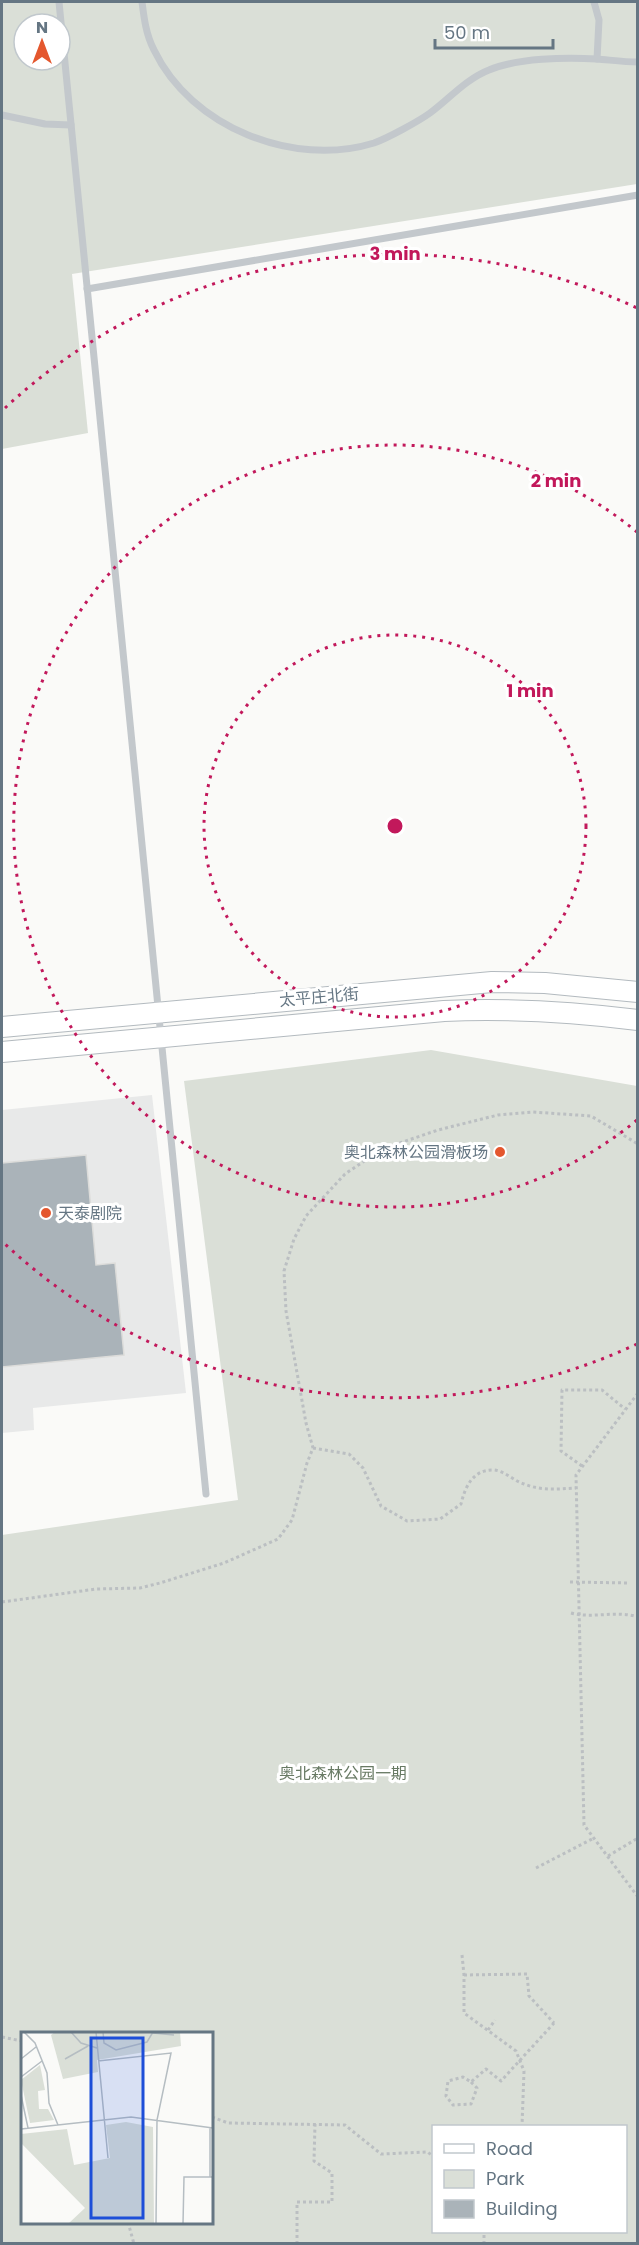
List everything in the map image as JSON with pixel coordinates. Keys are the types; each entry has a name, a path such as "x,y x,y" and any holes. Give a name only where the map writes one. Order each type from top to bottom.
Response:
{"main road":[{"name":"太平庄北街","path":"2,1027 492,982 545,983 638,992"},
{"name":"太平庄北街","path":"2,1052 444,1011 492,1009 561,1012 638,1020"}],"lane":[{"path":"59,2 206,1494"},
{"path":"142,2 144,21 152,48 181,91 210,115 235,128 268,143 308,150 345,148 375,142 429,114 460,88 488,70 520,62 597,59 638,62"},
{"path":"594,2 599,20 597,59"},
{"path":"2,115 45,124 71,126"},
{"path":"87,289 638,195"}],"path":[{"path":"2,1602 96,1589 140,1588 160,1584 224,1563 278,1539 292,1520 313,1448 306,1423 286,1311 284,1271 294,1239 306,1216 345,1174 382,1149 438,1130 498,1115 534,1112 591,1116 638,1144"},
{"path":"582,1466 561,1451 561,1390 602,1390 625,1409"},
{"path":"638,1393 576,1474 584,1825 638,1897"},
{"path":"313,1448 349,1454 363,1468 381,1506 407,1521 440,1519 461,1504 466,1486 479,1473 495,1470 524,1484 549,1490 576,1488"},
{"path":"570,1582 629,1583"},
{"path":"571,1613 579,1616 629,1614 638,1617"},
{"path":"536,1868 594,1838"},
{"path":"608,1856 638,1838"},
{"path":"462,1954 464,2013 516,2050 524,2071 522,2125"},
{"path":"464,1975 527,1974 529,1996 554,2023 501,2081 486,2068 471,2082"},
{"path":"488,2030 495,2020"},
{"path":"2,2037 21,2041"},
{"path":"463,2077 471,2082 477,2088 471,2104 453,2105 446,2096 448,2081 463,2077"},
{"path":"213,2117 228,2123 345,2125 381,2154 428,2152 432,2156"},
{"path":"297,2244 297,2202 332,2202 332,2173 314,2161 315,2124"},
{"path":"128,2224 134,2244"}],"shaded area":[{"path":"152,1095 186,1393 33,1408 34,1430 2,1433 2,1110"}],"green space":[{"path":"2,2 637,2 637,184 72,274 88,433 2,449"},
{"name":"奥北森林公园一期","path":"431,1050 637,1086 637,2243 2,2243 2,1535 238,1500 184,1081"}],"building":[{"name":"天泰剧院","path":"86,1155 96,1265 115,1263 124,1355 2,1367 2,1163"}],"place":[{"name":"奥北森林公园滑板场","path":"500,1152"},
{"name":"天泰剧院","path":"46,1213"}]}
